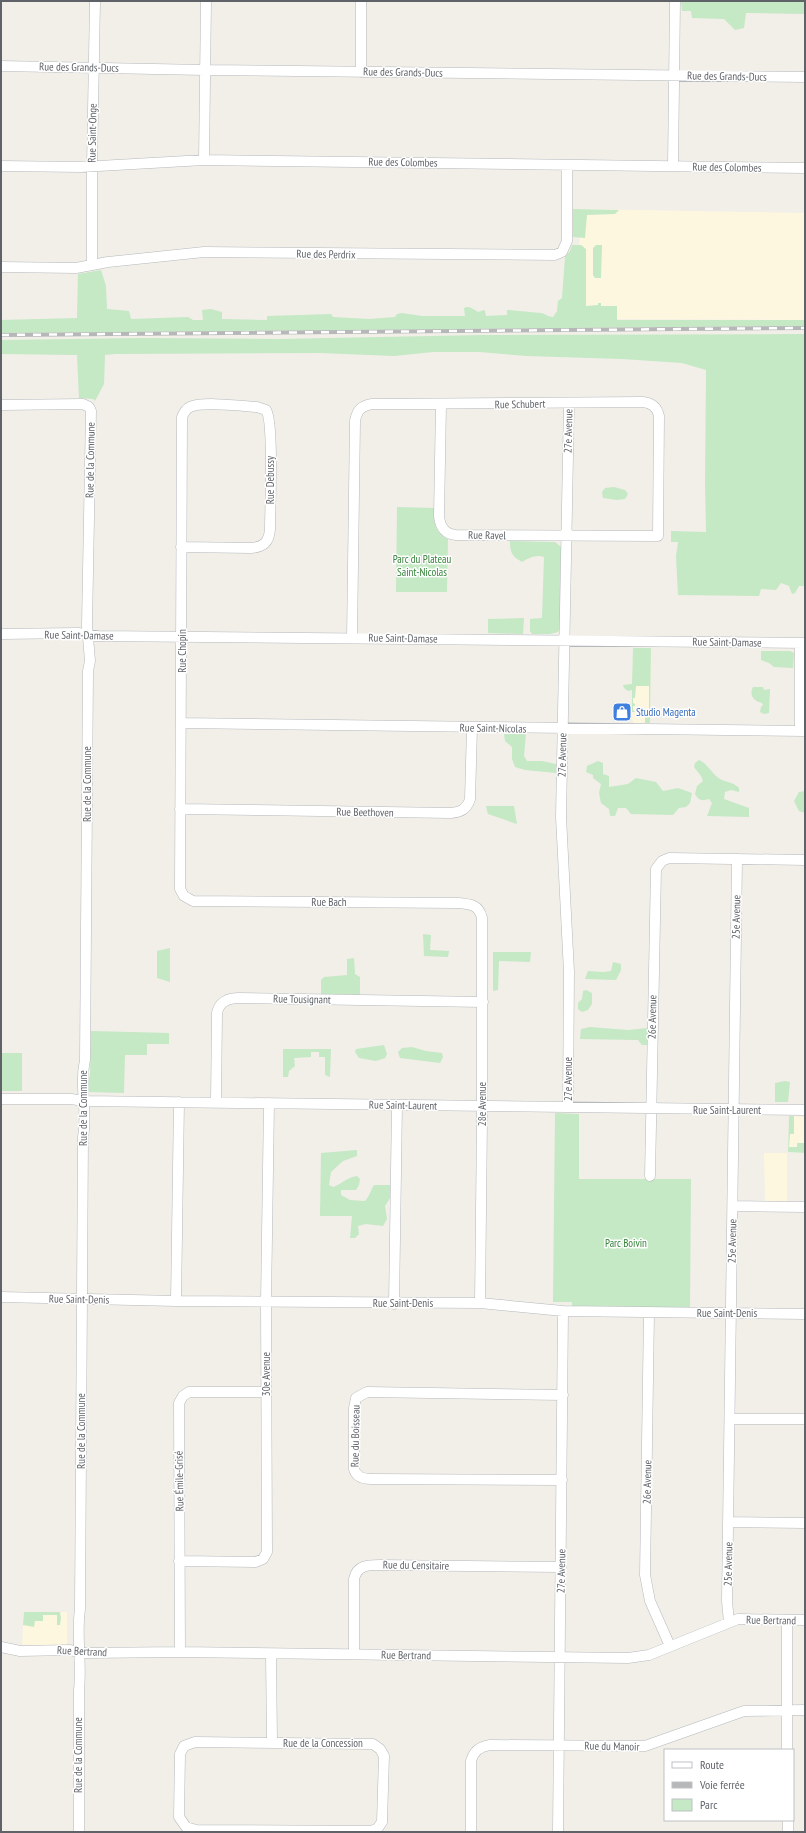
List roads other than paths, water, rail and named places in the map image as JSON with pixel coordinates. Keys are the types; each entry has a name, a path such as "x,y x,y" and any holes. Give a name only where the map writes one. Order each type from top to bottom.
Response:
{"street":[{"name":"Rue Saint-Onge","path":"92,265 95,1"},
{"path":"204,160 206,1"},
{"path":"361,72 362,1"},
{"path":"673,166 676,75 675,1"},
{"name":"Rue des Grands-Ducs","path":"1,66 205,70 805,77"},
{"name":"Rue des Colombes","path":"1,166 92,166 204,160 805,168"},
{"name":"Rue des Perdrix","path":"1,267 71,268 177,254 204,252 555,255 562,252 567,241 567,165"},
{"name":"Rue Schubert","path":"352,638 356,417 360,408 372,404 643,402 652,405 656,409 659,416 658,536"},
{"name":"27e Avenue","path":"568,1107 569,972 561,817 569,403"},
{"name":"Rue de la Commune","path":"1,405 83,404 89,407 91,413 87,625 89,634 90,661 88,671 84,1101 86,1118 83,1137 80,1601 78,1643 80,1652 79,1832"},
{"name":"Rue Ravel","path":"441,404 439,516 444,531 456,535 658,536"},
{"name":"Rue Debussy","path":"181,547 258,548 264,545 270,529 270,437 268,413 266,410 257,407 200,405 189,408"},
{"name":"Rue Chopin","path":"184,896 180,889 182,422 183,413 189,408"},
{"name":"Rue Saint-Damase","path":"1,634 78,633 182,636 803,643"},
{"path":"802,731 803,643"},
{"name":"Rue Saint-Nicolas","path":"181,723 472,728 802,731"},
{"name":"Rue Beethoven","path":"180,809 460,812 466,808 470,799 472,728"},
{"name":"26e Avenue","path":"650,1176 654,874 662,861 674,858 736,859"},
{"path":"736,859 805,860"},
{"name":"25e Avenue","path":"730,1622 727,1601 733,1206 736,859"},
{"name":"Rue Bach","path":"184,896 189,900 198,901 458,903 475,906"},
{"name":"28e Avenue","path":"475,906 482,918 483,1002 480,1303"},
{"name":"Rue Tousignant","path":"216,1102 217,1013 220,1005 228,999 483,1002"},
{"name":"Rue Saint-Laurent","path":"1,1099 76,1099 84,1101 482,1107 805,1110"},
{"path":"176,1301 179,1102"},
{"name":"30e Avenue","path":"180,1561 256,1562 262,1560 266,1555 266,1302 269,1103"},
{"path":"394,1304 397,1105"},
{"path":"733,1206 805,1207"},
{"name":"Rue Saint-Denis","path":"1,1297 394,1304 480,1303 563,1311 805,1314"},
{"name":"27e Avenue","path":"558,1832 563,1311"},
{"name":"26e Avenue","path":"649,1313 646,1583 650,1601 670,1646"},
{"name":"Rue Émile-Grisé","path":"180,1652 178,1407 180,1400 189,1392 266,1392"},
{"name":"Rue du Boisseau","path":"562,1480 371,1479 360,1477 354,1469 354,1402 356,1398 367,1392 563,1395"},
{"path":"730,1419 805,1419"},
{"path":"728,1522 805,1523"},
{"name":"Rue du Censitaire","path":"354,1654 354,1579 357,1571 364,1566 560,1568"},
{"name":"Rue Bertrand","path":"1,1647 20,1651 69,1650 80,1652 628,1658 648,1655 738,1619 805,1620"},
{"path":"787,1620 787,1749"},
{"name":"Rue de la Concession","path":"271,1654 272,1743"},
{"name":"Rue du Manoir","path":"471,1832 471,1761 474,1753 479,1748 490,1745 645,1746 744,1711 805,1710"},
{"name":"Rue de la Concession","path":"195,1742 272,1743 371,1744 380,1748 384,1760 383,1818 379,1827 370,1831 196,1830 188,1828 182,1824 178,1810 180,1754 184,1746 195,1742"},
{"path":"788,1821 788,1832"}],"railway":[{"path":"1,335 805,328"}],"place":[{"name":"Studio Magenta","path":"622,712"}],"park label":[{"name":"Parc du Plateau Saint-Nicolas","path":"422,565"},
{"name":"Parc Boivin","path":"626,1243"}]}
